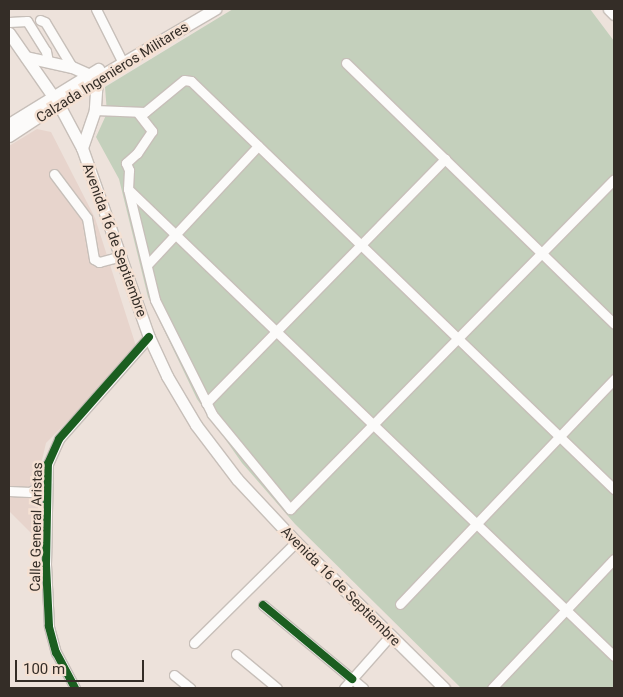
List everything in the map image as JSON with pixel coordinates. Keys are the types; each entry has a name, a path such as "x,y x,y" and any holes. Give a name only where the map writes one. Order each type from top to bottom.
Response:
{"main road":[{"name":"Calzada Ingenieros Militares","path":"122,60 204,9"},
{"name":"Calzada Ingenieros Militares","path":"9,136 93,76 215,9"},
{"path":"610,9 614,14"},
{"name":"Avenida 16 de Septiembre","path":"9,33 56,101 82,148 149,337 166,376 196,425 237,479 296,542 444,688"},
{"path":"26,57 47,56 93,76 95,110 82,148"},
{"name":"Calzada Ingenieros Militares","path":"9,124 56,101"}],"street":[{"path":"96,9 122,60"},
{"path":"33,21 47,56 64,52"},
{"path":"9,22 45,22 72,67"},
{"path":"346,63 614,324"},
{"path":"95,110 138,113 150,109 188,80 361,244 614,489"},
{"path":"138,113 152,131 137,153 126,163 129,170 128,189 155,300 206,403 235,445 290,508 614,179"},
{"path":"147,265 258,146"},
{"path":"206,403 444,159"},
{"path":"54,174 87,218 94,259 99,262 121,256"},
{"path":"128,189 614,656"},
{"name":"Calle General Aristas","path":"75,688 56,653 48,626 47,482 50,455 59,439 149,337"},
{"path":"400,604 614,379"},
{"path":"9,491 30,492 47,482"},
{"path":"194,643 296,542"},
{"path":"492,688 614,559"},
{"path":"264,605 363,688"},
{"path":"344,688 390,636"},
{"path":"236,654 277,688"},
{"path":"174,675 190,688"}],"shaded area":[{"path":"37,129 51,132 95,218 136,346 110,379 46,443 38,477 38,540 9,511 9,146"}],"green space":[{"path":"233,9 590,9 614,41 614,688 461,688 295,524 242,463 197,399 148,297 119,179 96,137 107,113 105,87"}],"cycle path":[{"path":"75,688 56,653 49,626 46,564 48,464 59,439 149,337"},
{"path":"263,605 352,679"}]}
